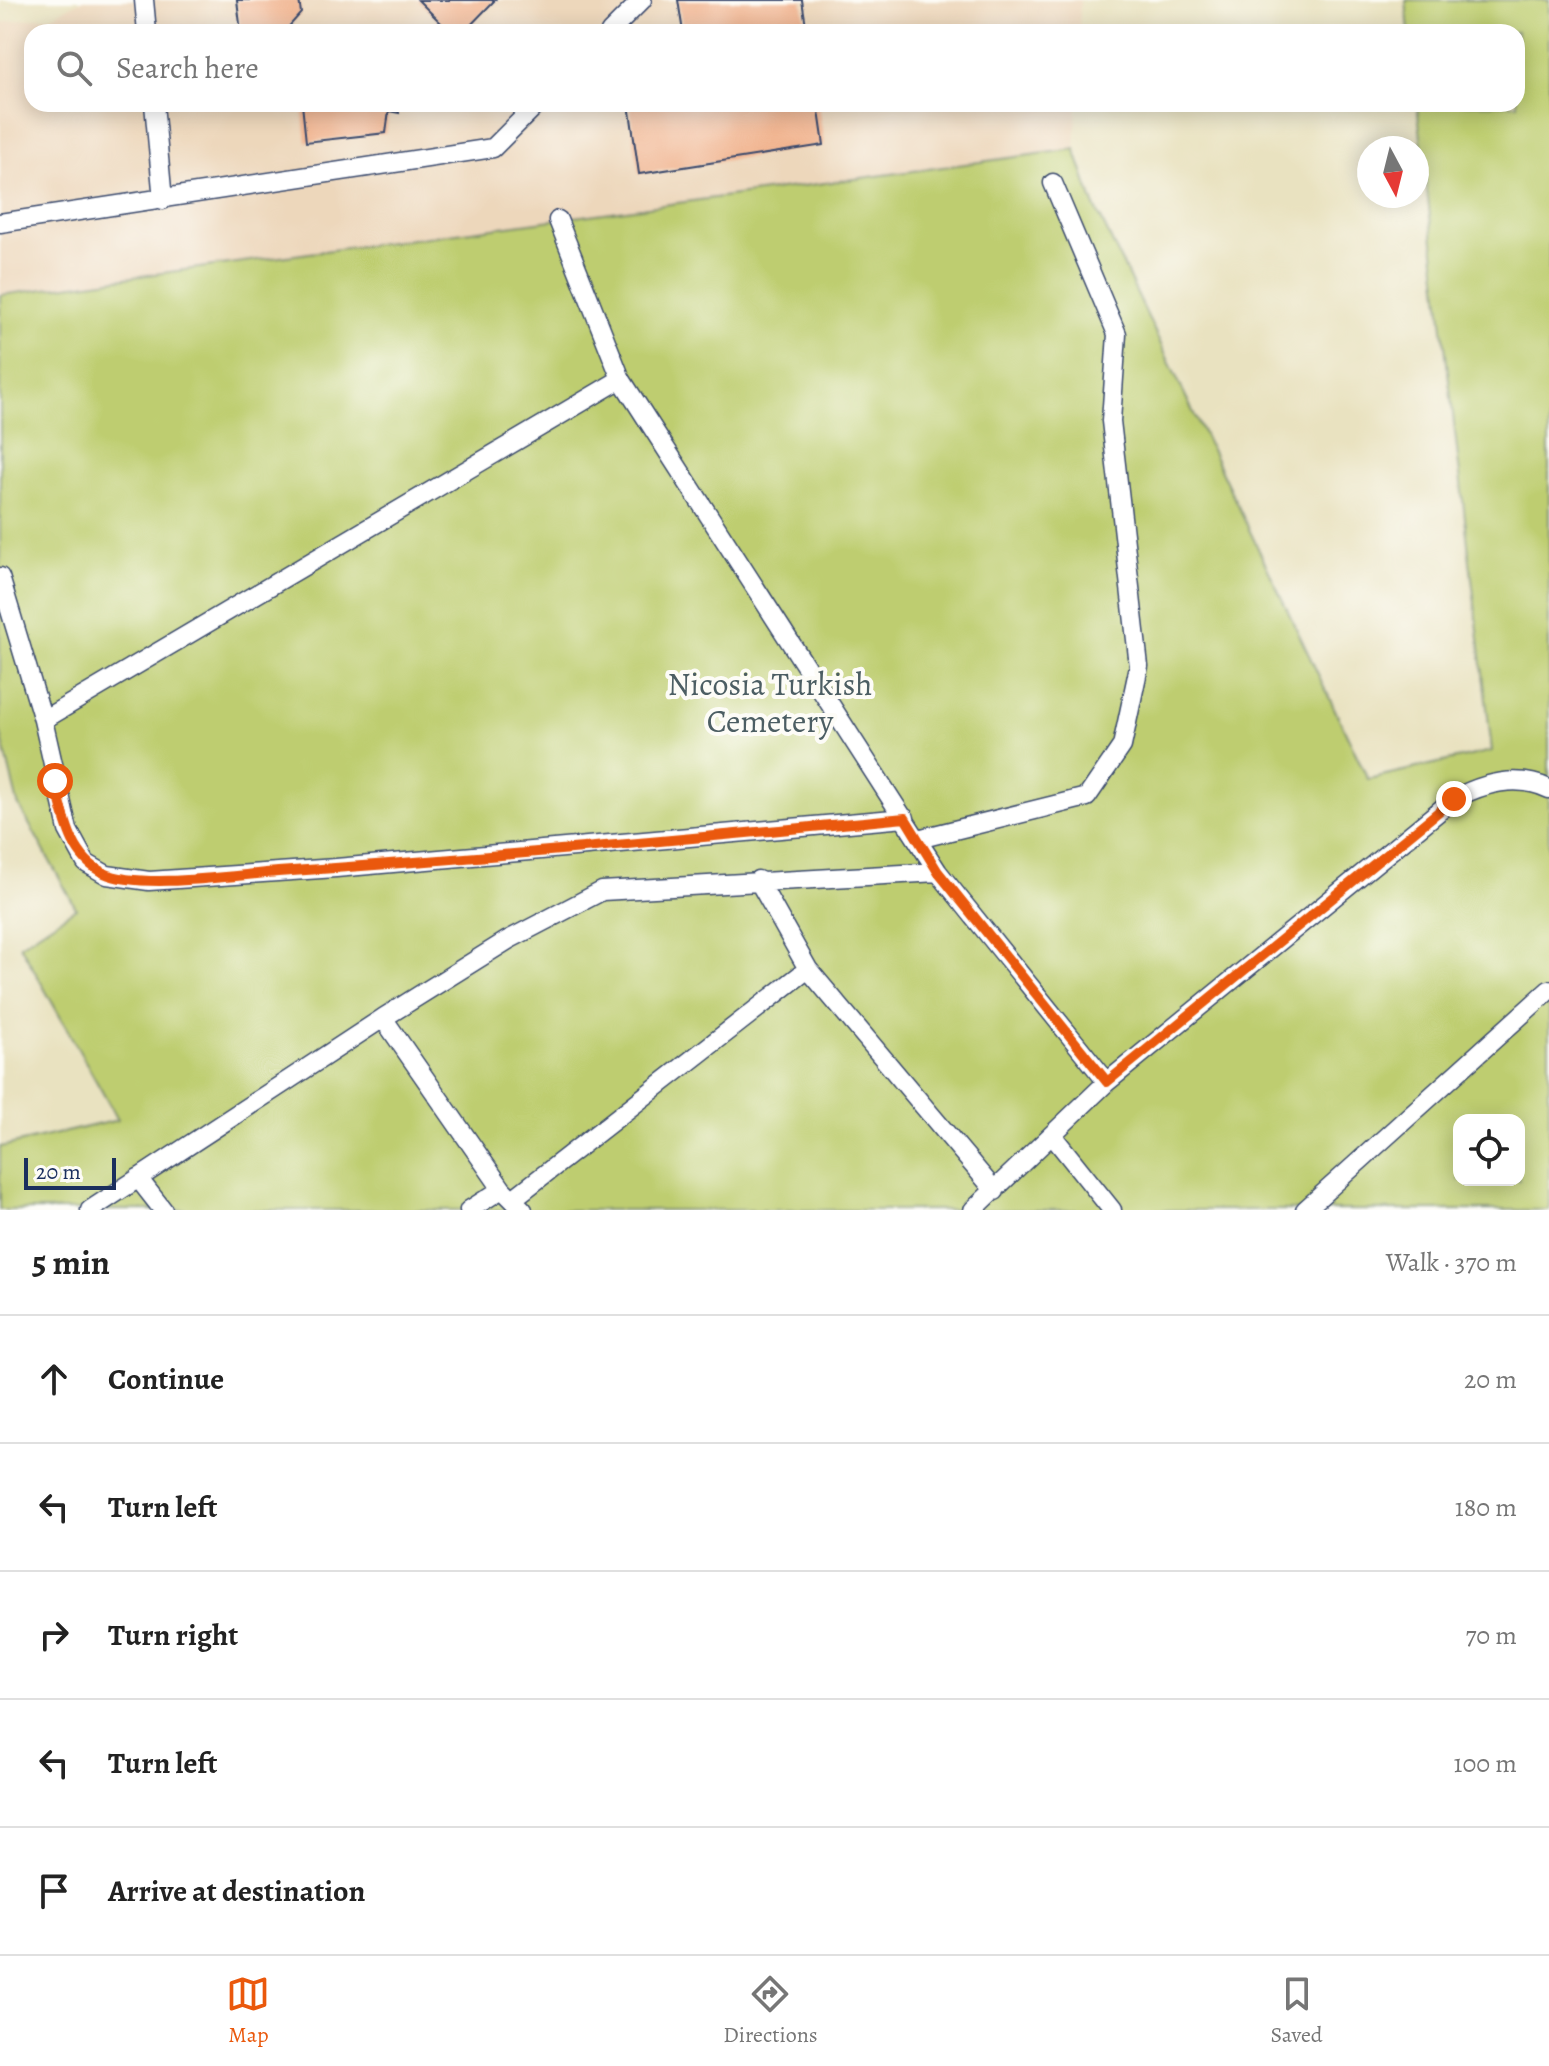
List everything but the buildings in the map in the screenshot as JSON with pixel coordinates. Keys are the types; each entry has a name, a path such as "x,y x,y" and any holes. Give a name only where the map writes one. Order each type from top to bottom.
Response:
{"lane":[{"path":"144,0 146,24"},
{"path":"618,24 642,0"},
{"path":"155,112 163,200"},
{"path":"0,223 493,148 529,112"},
{"path":"918,839 1087,797 1122,746 1139,666 1111,421 1117,334 1053,183"},
{"path":"558,220 621,379 938,872 1107,1082"},
{"path":"43,720 621,379"},
{"path":"0,577 43,720 68,830 86,863 107,875 149,881 336,868 905,818"},
{"path":"973,1210 1107,1082 1454,799 1479,787 1504,782 1527,781 1549,789"},
{"path":"90,1210 508,940 602,891 938,872"},
{"path":"758,880 808,969 995,1191"},
{"path":"469,1210 513,1199 808,969"},
{"path":"1305,1210 1549,990"},
{"path":"383,1018 513,1199"},
{"path":"1052,1135 1112,1210"},
{"path":"138,1178 163,1210"}],"shaded area":[{"path":"82,0 1080,0 1079,24 24,24 24,112 1077,112 1075,149 0,295 0,23 52,16"}],"green space":[{"name":"Nicosia Turkish Cemetery","path":"1406,0 1549,0 1549,1210 0,1210 0,1147 118,1120 20,945 76,908 18,804 0,730 0,295 1075,149 1093,202 1368,779 1492,751 1429,208 1429,136 1421,136 1418,112 1525,112 1525,24 1408,24"}],"route":[{"path":"55,781 68,830 86,863 107,875 149,881 336,868 905,818 938,872 1107,1082 1454,799"}]}
